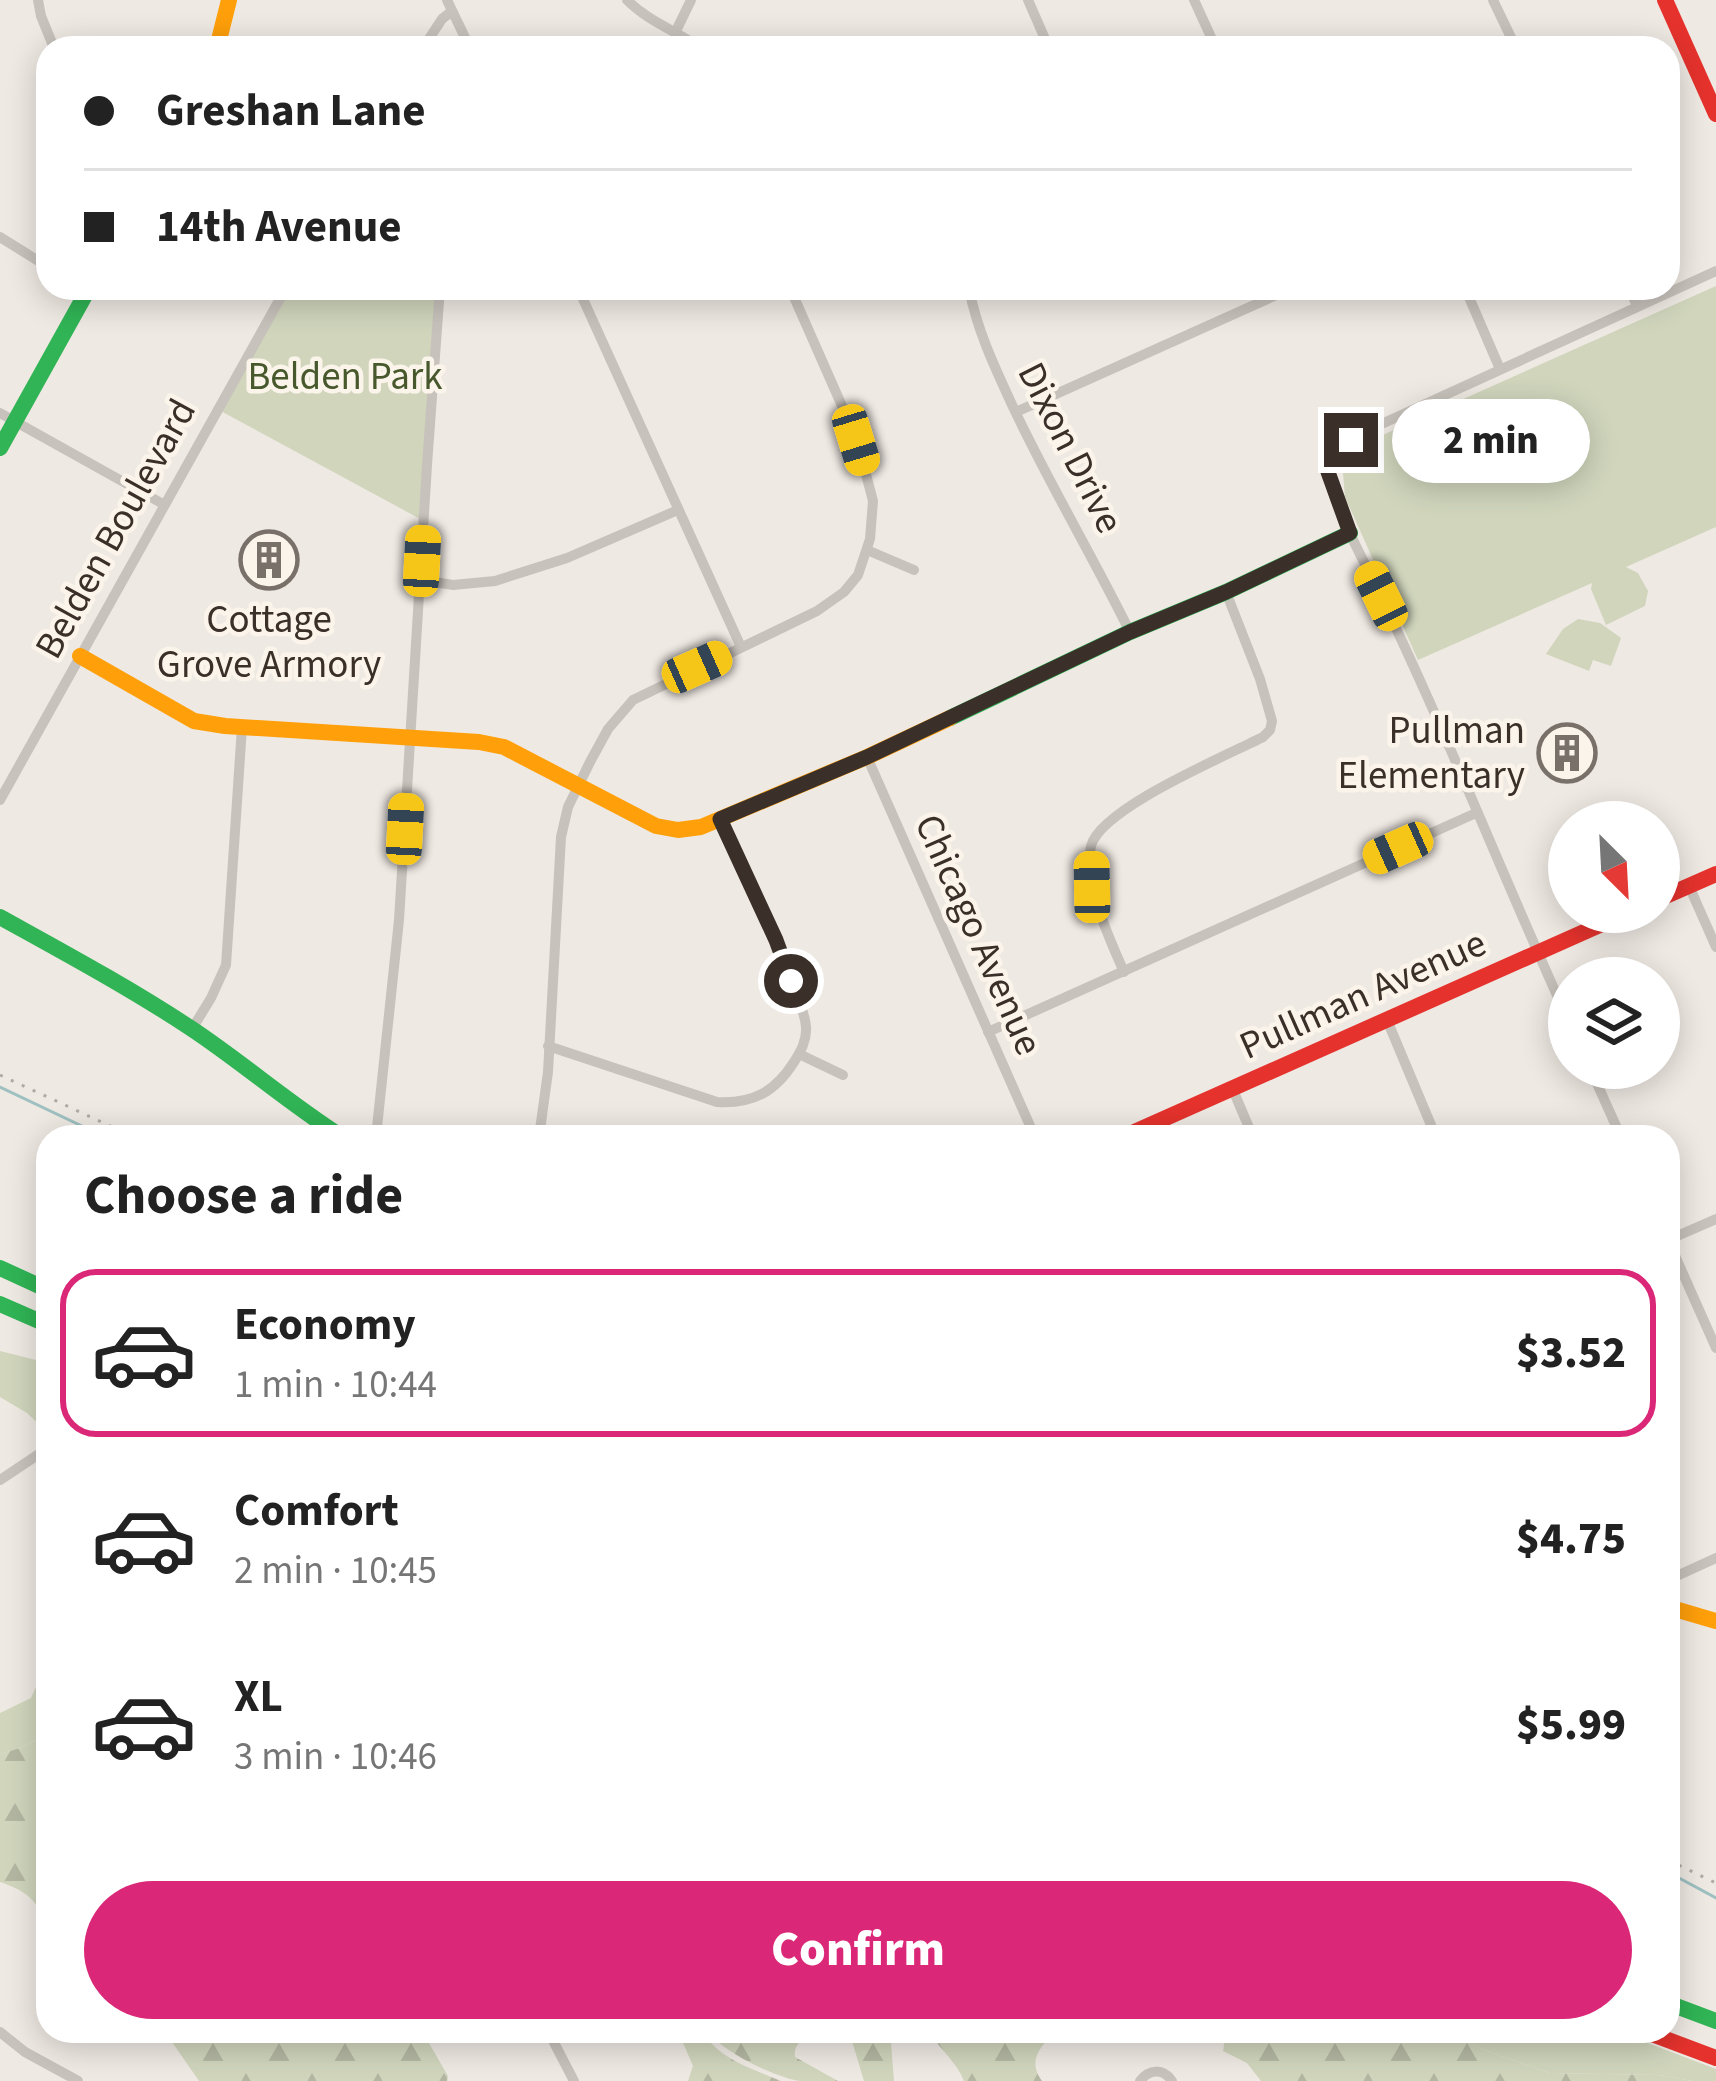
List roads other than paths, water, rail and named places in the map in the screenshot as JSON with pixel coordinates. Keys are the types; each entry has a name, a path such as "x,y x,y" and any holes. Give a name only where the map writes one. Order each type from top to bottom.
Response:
{"main road":[{"path":"220,36 229,0"},
{"path":"1666,0 1716,114"},
{"path":"0,448 8,417 80,300"},
{"path":"80,656 194,721 504,746 674,831 701,827 867,757 1350,533"},
{"path":"1680,890 1716,874"},
{"path":"0,917 192,1029 323,1125"},
{"name":"Pullman Avenue","path":"1152,1125 1581,933"},
{"path":"0,1268 36,1284"},
{"path":"0,1304 36,1320"},
{"path":"1680,1611 1716,1622"},
{"path":"1680,2008 1716,2021"},
{"path":"1676,2043 1716,2058"}],"street":[{"path":"38,0 49,36"},
{"path":"627,0 653,23 683,36"},
{"path":"676,31 691,0"},
{"path":"1028,0 1044,36"},
{"path":"1194,0 1210,36"},
{"path":"1493,0 1510,36"},
{"path":"431,36 450,5"},
{"path":"450,5 464,36"},
{"path":"0,238 36,260"},
{"path":"1680,286 1716,271"},
{"name":"Belden Boulevard","path":"0,800 279,300"},
{"path":"377,1125 399,920 439,300"},
{"path":"583,300 741,647"},
{"path":"540,1125 561,837 568,807 608,729 633,700 817,611 858,575 867,550 872,491 849,421 795,300"},
{"name":"Dixon Drive","path":"971,300 1049,483 1130,632"},
{"path":"1016,412 1265,300"},
{"path":"1470,300 1500,369"},
{"path":"1635,300 1637,305"},
{"path":"1548,975 1350,533 1328,472 1351,440 1375,427 1649,300"},
{"path":"8,417 163,505"},
{"path":"421,580 453,585 495,581 567,557 678,510"},
{"path":"867,550 914,570"},
{"path":"1124,972 1092,887 1091,845 1109,819 1270,730 1272,721 1260,679 1226,592"},
{"path":"192,1029 226,965 242,727"},
{"name":"Chicago Avenue","path":"867,757 1030,1125"},
{"path":"988,1032 1476,813"},
{"path":"548,1046 717,1102 739,1104 772,1090 799,1054 806,1022 776,940 720,819"},
{"path":"1689,886 1716,947"},
{"path":"1387,1020 1431,1125"},
{"path":"799,1054 843,1075"},
{"path":"1599,1089 1616,1125"},
{"path":"1233,1090 1248,1125"},
{"path":"1680,1235 1716,1219"},
{"path":"1680,1267 1716,1348"},
{"path":"0,1480 36,1456"},
{"path":"1680,1574 1716,1558"},
{"path":"0,2032 25,2052 78,2081"},
{"path":"554,2043 574,2081"},
{"path":"1140,2081 1156,2071 1172,2081"}],"waterway":[{"path":"0,1087 80,1125"},
{"path":"1680,1878 1716,1898"}],"railway":[{"path":"0,1075 108,1125"},
{"path":"1680,1866 1716,1883"}],"place":[{"name":"Cottage Grove Armory","path":"269,560"},
{"name":"Pullman Elementary","path":"1567,753"}],"park label":[{"name":"Belden Park","path":"345,377"}]}
